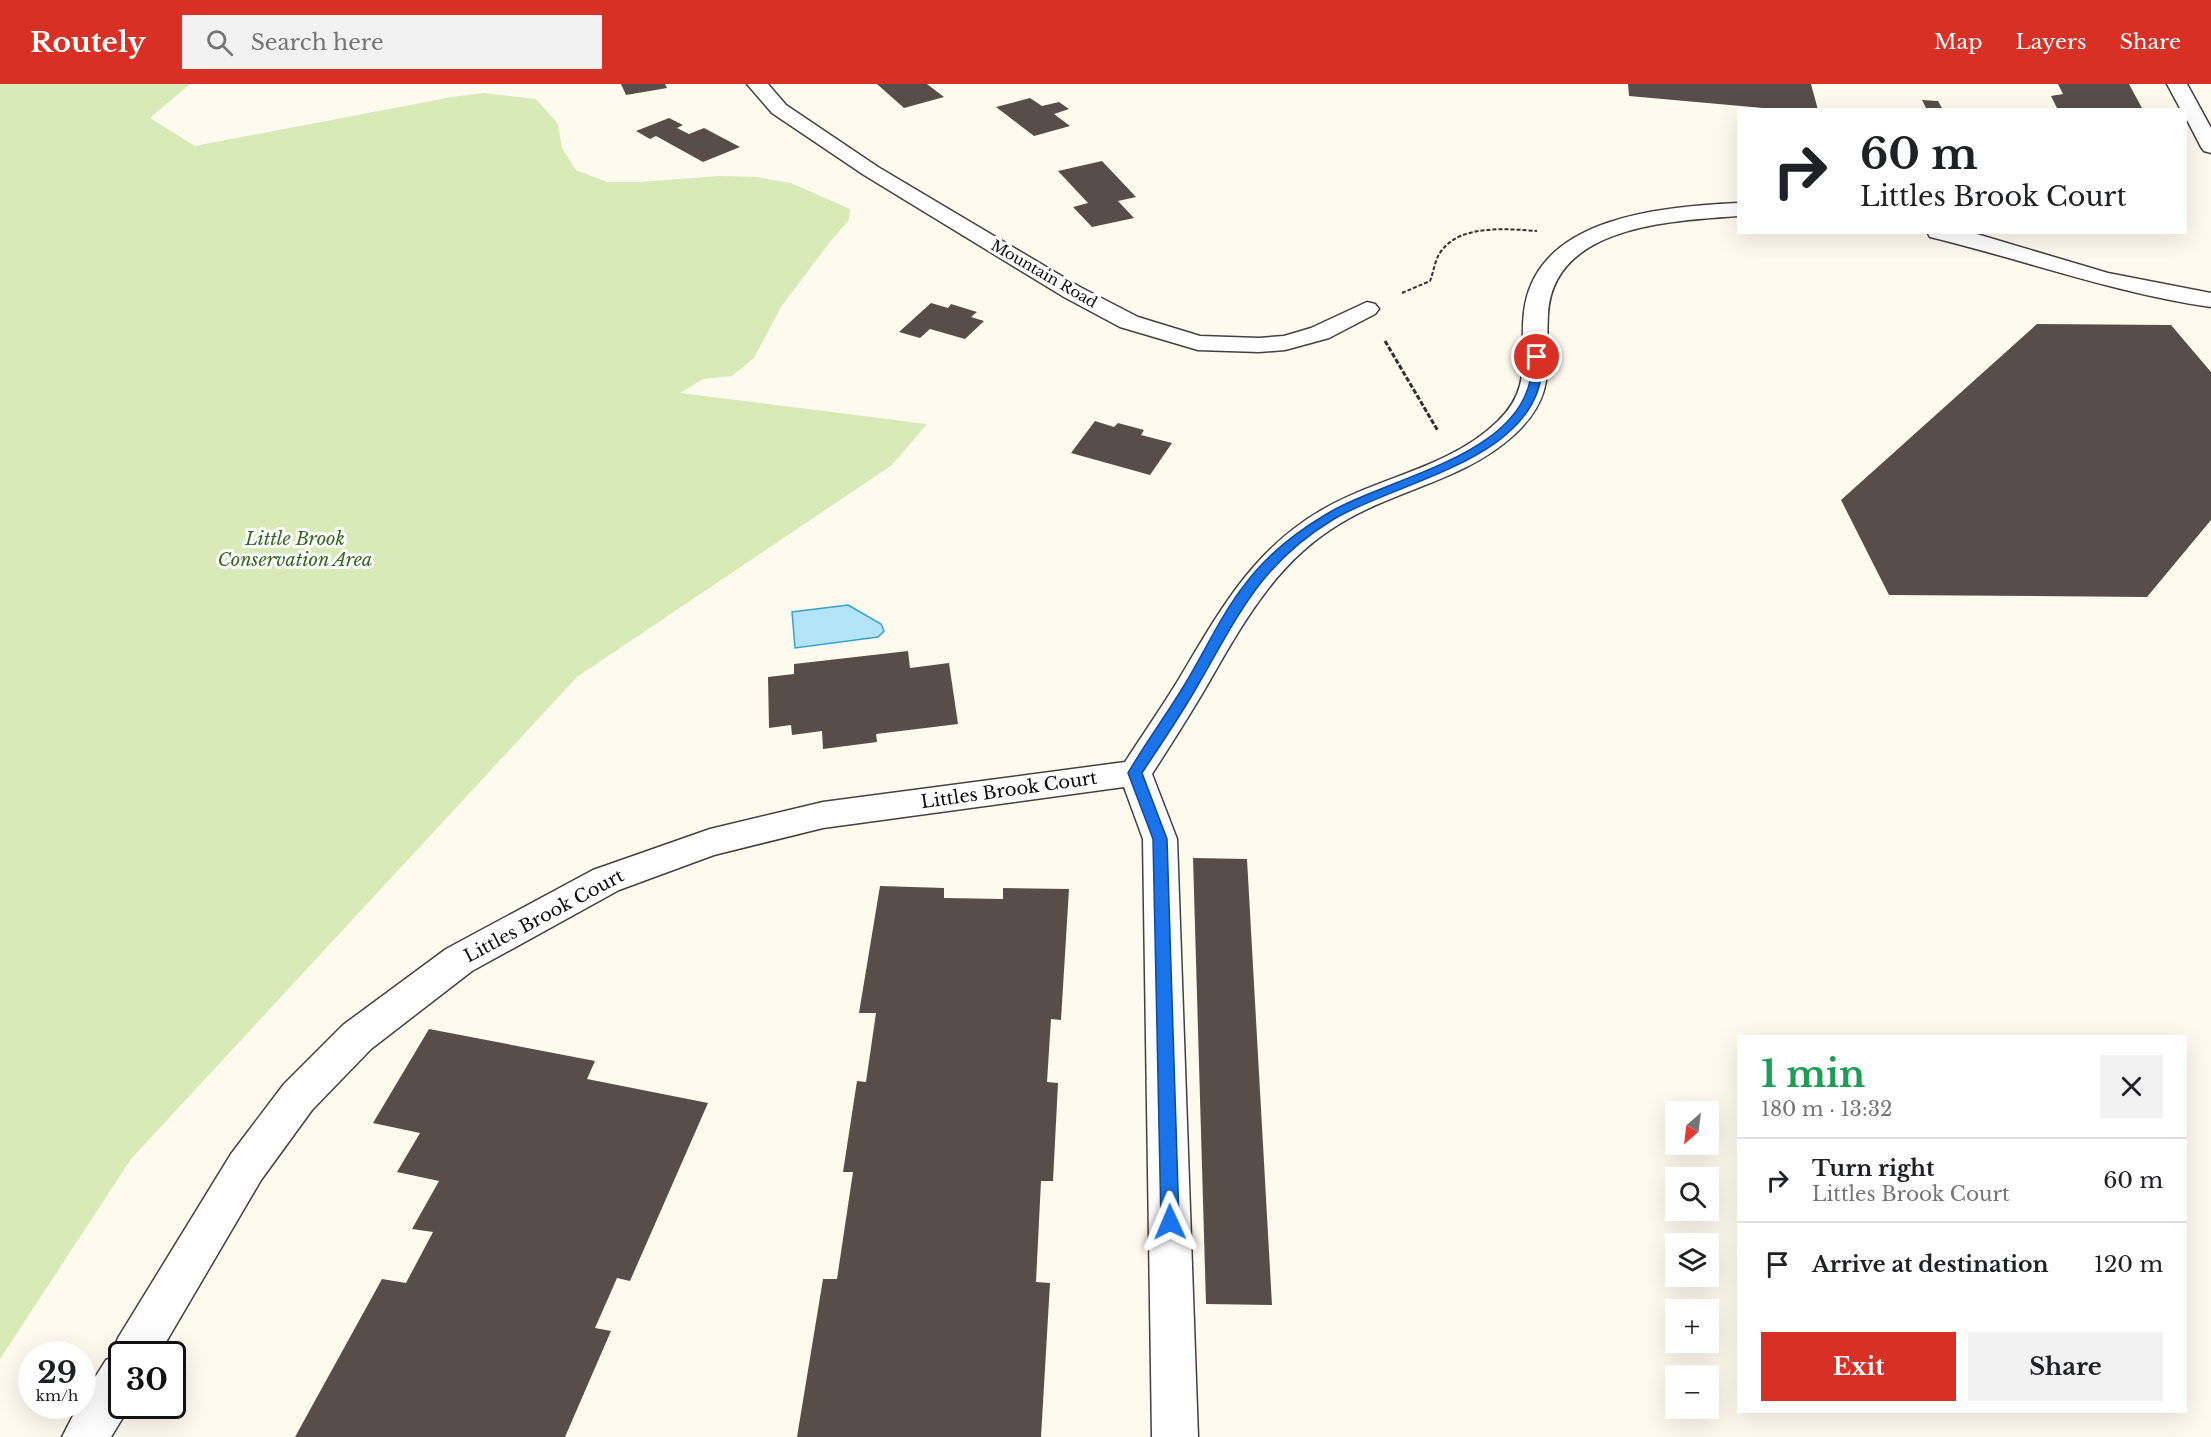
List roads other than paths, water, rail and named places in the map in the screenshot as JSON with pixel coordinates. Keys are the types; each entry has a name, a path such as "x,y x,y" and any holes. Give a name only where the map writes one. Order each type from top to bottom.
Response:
{"street":[{"name":"Mountain Road","path":"757,84 779,109 871,171 1072,292 1129,322 1198,343 1259,345 1285,343 1320,333 1367,309"},
{"path":"2177,84 2211,147"},
{"path":"1176,1437 1160,839 1135,773 1188,690 1249,587 1268,564 1301,535 1331,516 1365,498 1457,462 1490,443 1520,413 1529,400 1538,372 1536,312 1539,290 1557,260 1585,240 1634,221 1696,211 1737,210"},
{"path":"1947,234 2008,248 2082,274 2146,290 2211,300"},
{"name":"Littles Brook Court","path":"142,1341 246,1167 298,1097 357,1037 459,960 606,880 710,843 823,814 1135,773"},
{"path":"85,1437 108,1399"}],"water":[{"path":"848,605 881,624 884,631 878,637 795,648 792,612"}],"park label":[{"name":"Little Brook Conservation Area","path":"295,549"}]}
